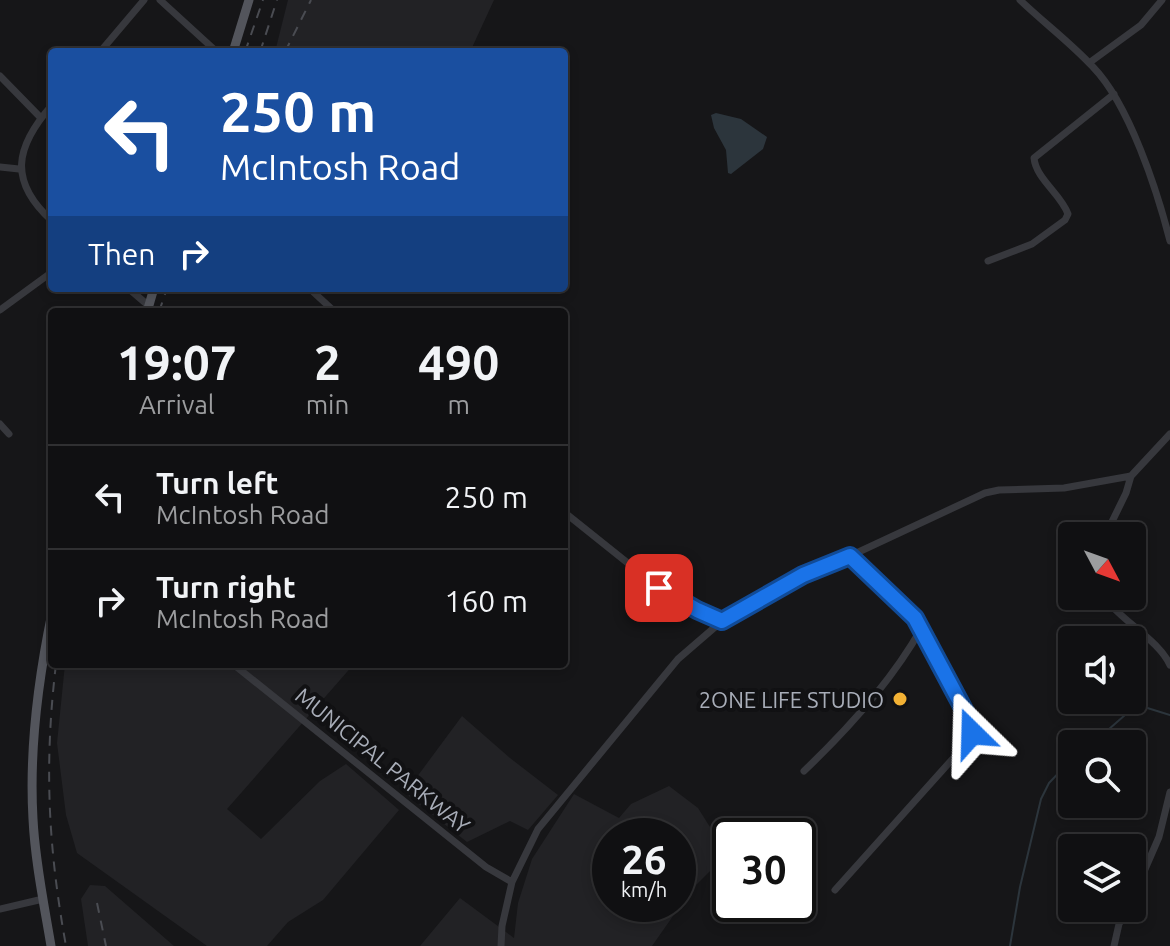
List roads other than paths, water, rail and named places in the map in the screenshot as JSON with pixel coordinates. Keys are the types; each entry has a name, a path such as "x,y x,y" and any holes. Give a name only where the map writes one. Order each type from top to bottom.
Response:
{"main road":[{"path":"234,48 249,0"},
{"path":"48,633 33,739 33,820 51,946"}],"street":[{"path":"103,48 144,0"},
{"path":"160,0 213,48"},
{"path":"1020,0 1089,63 1114,94 1152,184 1170,241"},
{"path":"1089,63 1141,25 1162,0"},
{"path":"0,76 41,118"},
{"path":"988,261 1032,244 1065,220 1068,214 1063,201 1035,167 1034,158 1114,94"},
{"path":"48,110 28,136 19,169 36,205 48,217"},
{"path":"0,167 19,169"},
{"path":"1,307 48,275"},
{"path":"132,292 147,308"},
{"path":"313,292 331,308"},
{"path":"0,424 9,434"},
{"path":"1112,522 1131,476 1170,434"},
{"path":"501,946 502,926 512,882 538,829 678,659 722,621 803,575 985,493 1064,488 1131,476"},
{"path":"568,515 659,588 722,621"},
{"path":"835,890 966,744 972,733 970,721 921,629 903,605 850,556"},
{"path":"1115,610 1165,654 1170,665"},
{"path":"804,771 832,744 901,664 921,629"},
{"name":"MUNICIPAL PARKWAY","path":"238,668 486,867 512,882"},
{"path":"1146,867 1159,837 1170,792"},
{"path":"0,909 43,899"},
{"path":"1114,946 1120,922"}],"waterway":[{"path":"1108,730 1133,708 1141,706 1170,715"},
{"path":"1010,946 1041,799 1058,774"}],"railway":[{"path":"246,48 263,0"},
{"path":"261,48 277,0"},
{"path":"287,48 311,0"},
{"path":"160,308 166,292"},
{"path":"56,668 50,736 50,805 55,874 66,946"},
{"path":"97,903 106,946"}],"place":[{"name":"2ONE LIFE STUDIO","path":"900,699"}]}
